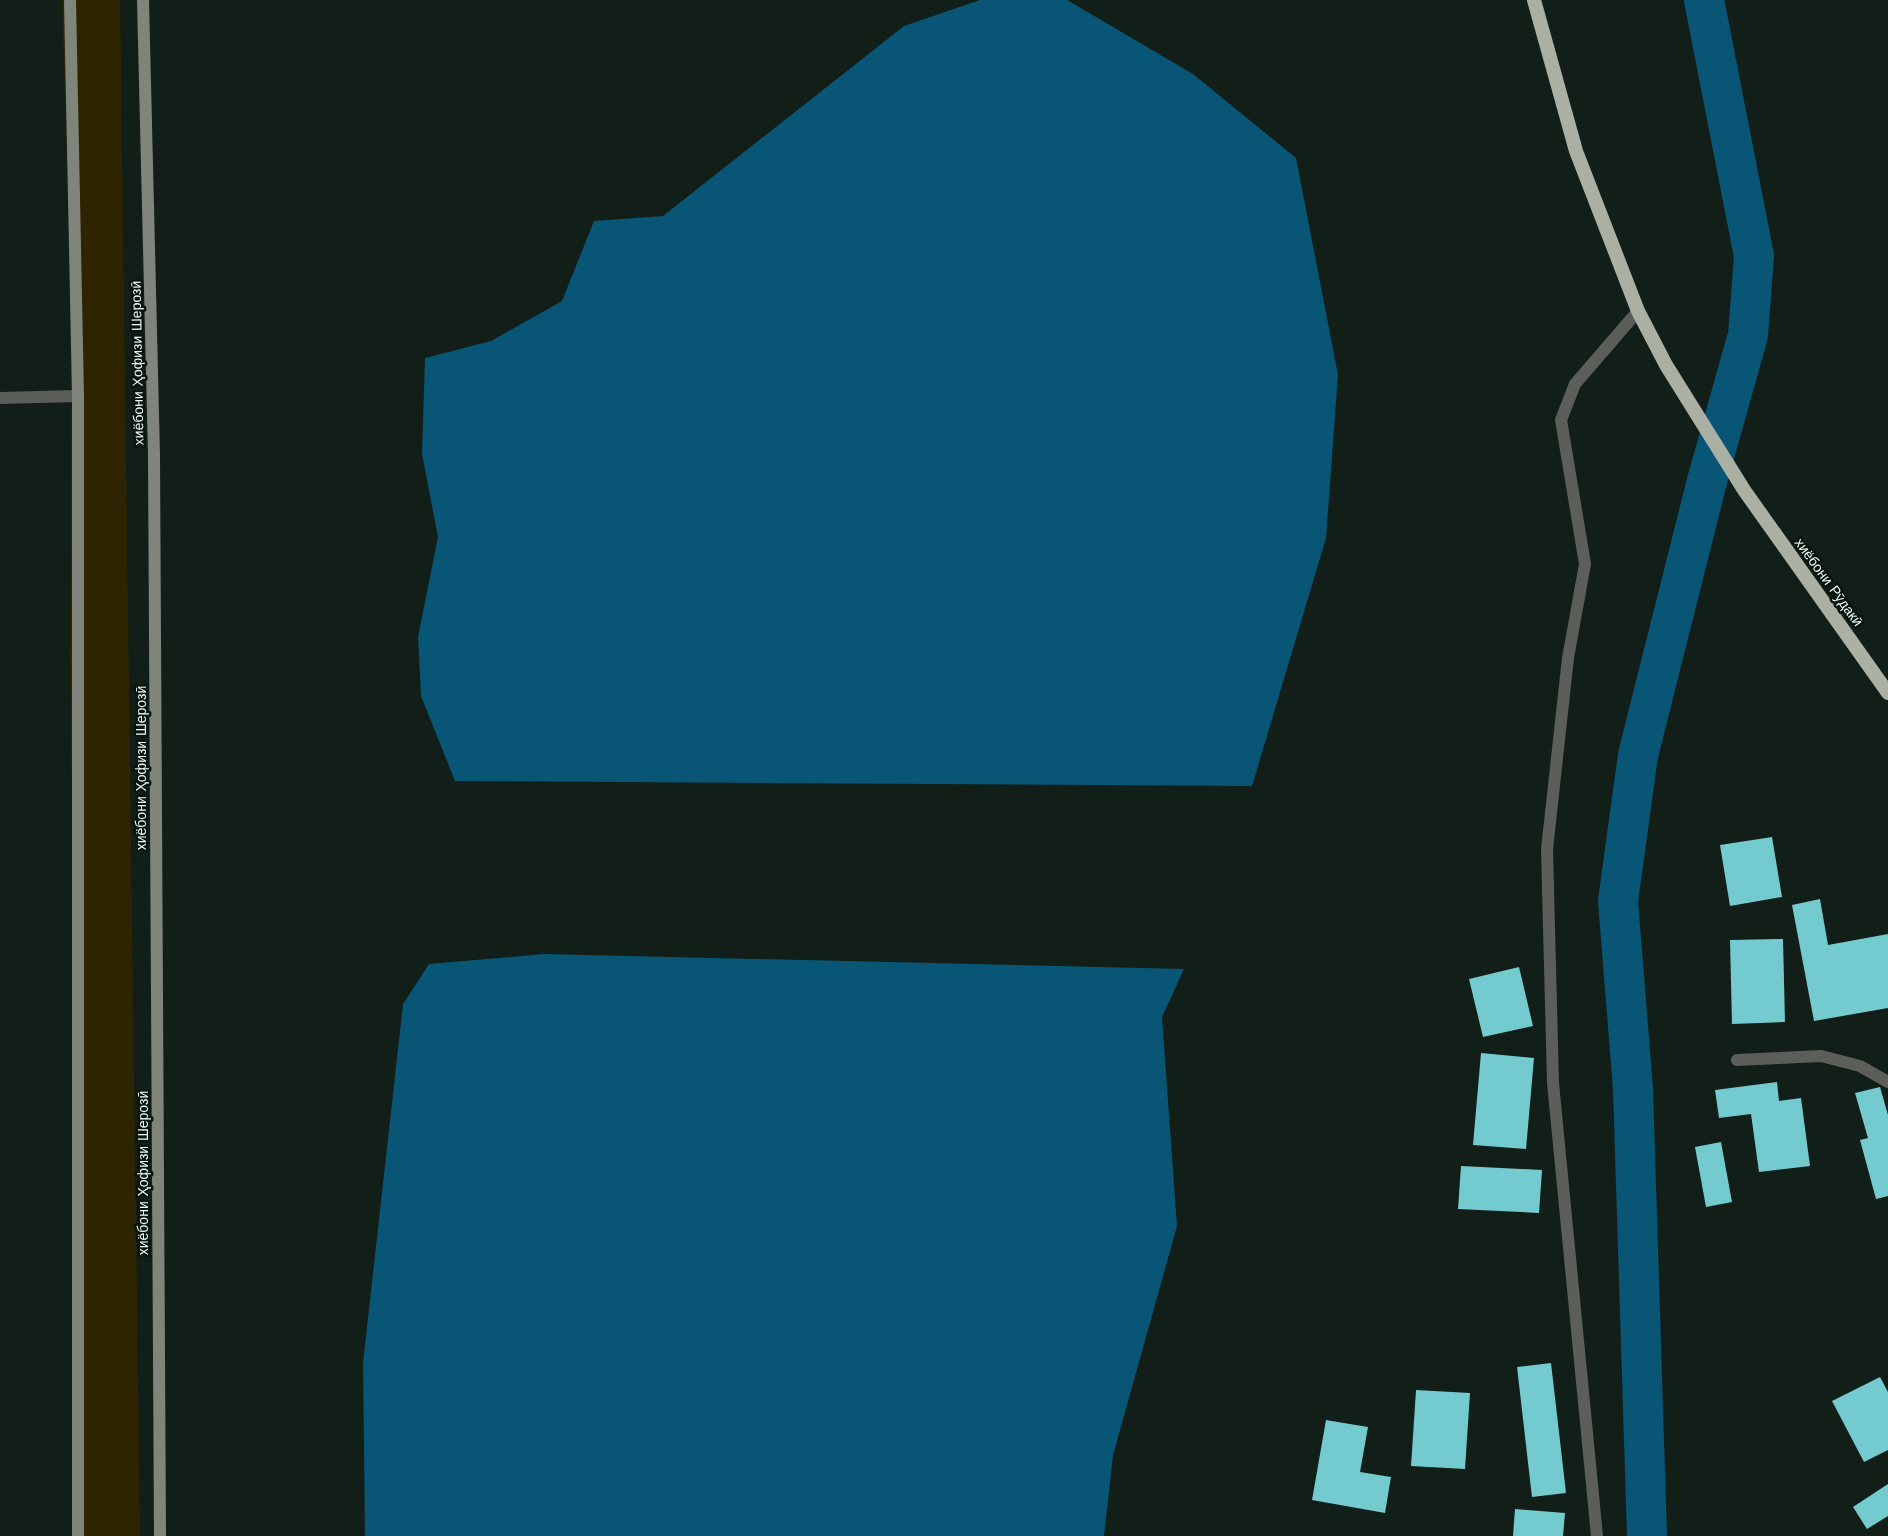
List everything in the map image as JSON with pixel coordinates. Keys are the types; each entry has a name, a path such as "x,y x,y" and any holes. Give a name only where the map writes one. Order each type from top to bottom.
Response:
{"highway":[{"name":"хиёбони Рӯдакӣ","path":"1534,0 1576,151 1638,311 1666,365 1744,490 1888,692"}],"main road":[{"path":"70,0 78,396 78,1536"},
{"name":"хиёбони Ҳофизи Шерозӣ","path":"143,0 154,465 160,1536"}],"street":[{"path":"1597,1536 1553,1083 1547,849 1568,658 1585,564 1561,420 1575,384 1638,311"},
{"path":"0,398 78,396"},
{"path":"1737,1060 1821,1056 1860,1066 1888,1082"}],"shaded area":[{"path":"62,0 120,0 140,1536 74,1536 76,1116 70,660 72,307"}],"water":[{"path":"980,0 1067,0 1193,74 1296,158 1338,375 1326,538 1252,786 455,781 421,696 418,637 438,537 422,454 425,358 491,341 562,301 594,221 663,216 904,26"},
{"path":"545,954 1184,969 1162,1017 1177,1226 1113,1455 1104,1536 365,1536 363,1363 403,1004 429,964"}],"building":[{"path":"1772,837 1782,897 1730,906 1720,845"},
{"path":"1820,899 1828,945 1888,934 1888,1008 1814,1021 1792,905"},
{"path":"1783,939 1785,1022 1732,1024 1730,940"},
{"path":"1519,967 1533,1026 1483,1037 1469,979"},
{"path":"1481,1053 1534,1058 1526,1149 1473,1145"},
{"path":"1777,1082 1779,1101 1801,1098 1810,1166 1759,1172 1751,1114 1719,1118 1715,1090"},
{"path":"1880,1087 1888,1115 1888,1196 1876,1199 1860,1140 1868,1138 1855,1093"},
{"path":"1721,1142 1732,1202 1706,1207 1695,1147"},
{"path":"1461,1166 1542,1170 1539,1213 1458,1209"},
{"path":"1551,1363 1566,1493 1532,1497 1517,1367"},
{"path":"1880,1377 1888,1392 1888,1450 1864,1462 1832,1401"},
{"path":"1416,1390 1470,1393 1465,1469 1411,1466"},
{"path":"1326,1420 1368,1427 1360,1472 1391,1477 1385,1513 1312,1500"},
{"path":"1888,1484 1888,1516 1867,1529 1853,1507"},
{"path":"1515,1509 1565,1513 1563,1536 1513,1536"}],"waterway":[{"path":"1647,1536 1633,1089 1618,901 1638,755 1707,481 1748,335 1754,256 1704,0"}]}
